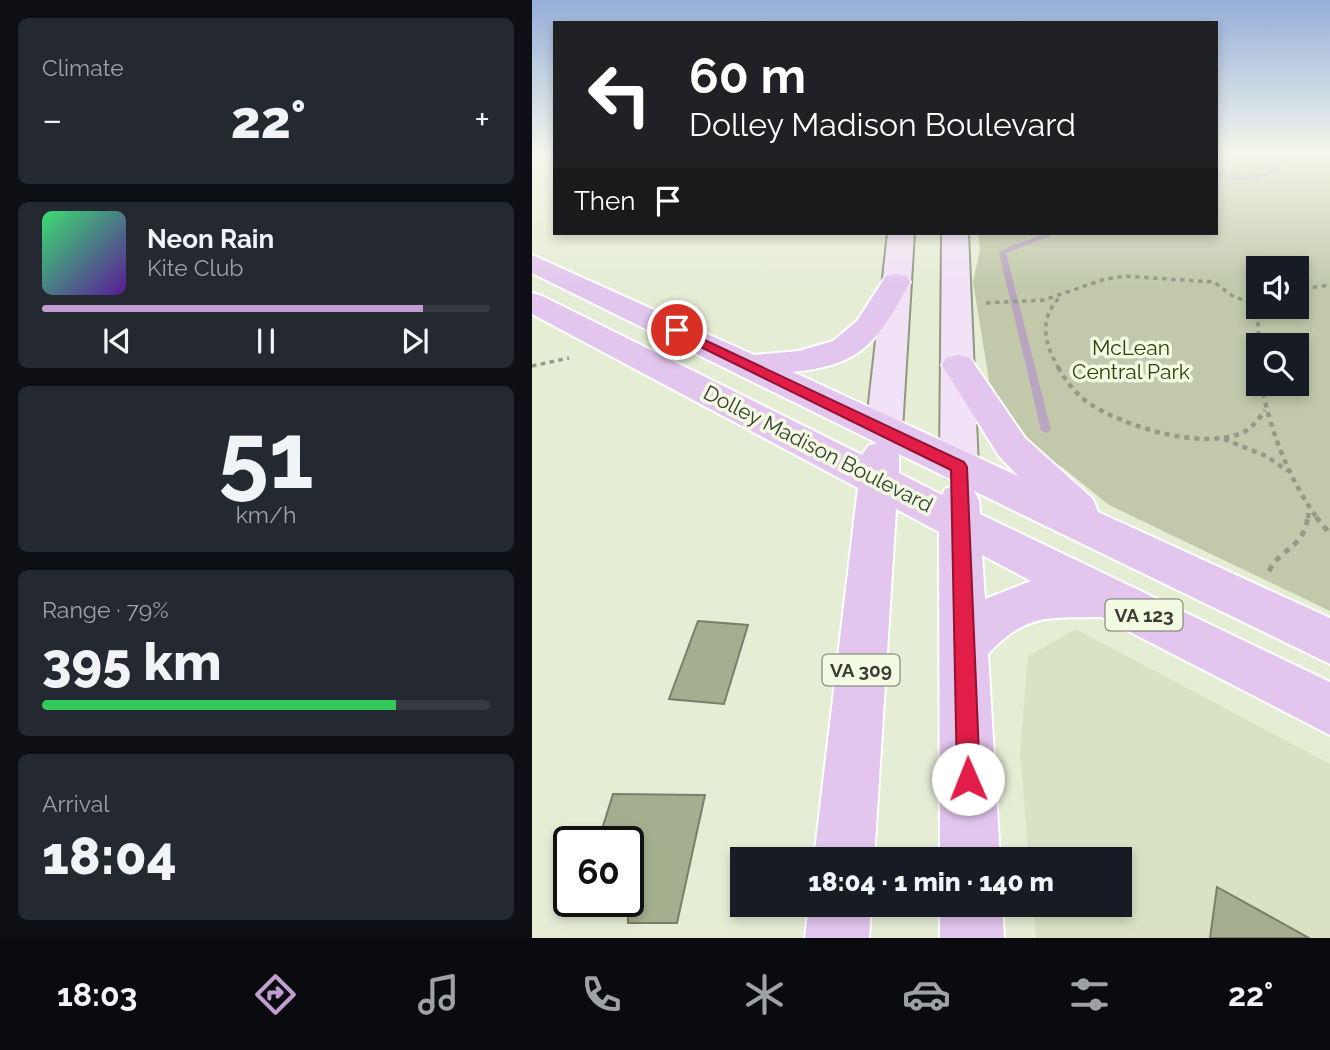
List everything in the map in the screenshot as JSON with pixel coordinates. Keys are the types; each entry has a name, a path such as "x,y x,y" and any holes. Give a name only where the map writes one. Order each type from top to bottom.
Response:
{"main road":[{"path":"884,430 901,235"},
{"path":"954,235 958,365 958,522 970,847"},
{"name":"Dolley Madison Boulevard","path":"532,263 1330,642"},
{"path":"750,365 797,362 828,355 846,347 868,328 896,282"},
{"name":"Dolley Madison Boulevard","path":"532,302 958,522 1330,709"},
{"path":"958,365 1012,447 1113,539"},
{"name":"VA 309","path":"845,847 884,430"},
{"path":"964,646 987,622 1021,602 1062,596 1109,598"},
{"path":"837,938 839,917"},
{"path":"971,917 972,938"}],"path":[{"path":"993,303 1028,302 1061,296 1102,280 1124,276 1213,282 1222,290 1246,301"},
{"path":"1309,288 1330,285"},
{"path":"1061,296 1048,308 1044,321 1045,338 1059,371 1075,391 1091,404 1144,427 1191,437 1222,438 1240,434 1255,425 1265,411"},
{"path":"532,366 569,358"},
{"path":"1263,396 1265,411 1289,471 1309,509 1330,534"},
{"path":"1222,438 1266,456 1289,471"},
{"path":"1265,579 1272,561 1299,544 1307,531 1309,509"}],"shaded area":[{"path":"1076,629 1330,764 1330,938 1036,938 1034,917 1132,917 1132,847 1028,847 1020,753 1028,656"}],"green space":[{"name":"McLean Central Park","path":"1218,198 1330,198 1330,611 1109,505 1062,467 1029,453 992,420 988,374 973,282 980,249 978,235 1218,235"}],"building":[{"path":"698,621 748,625 724,704 669,699"},
{"path":"613,794 705,795 677,923 628,923 628,917 644,917 644,826 603,826"},
{"path":"1217,887 1309,938 1210,938"}],"waterway":[{"path":"1046,430 1002,252 1050,235"}],"route":[{"path":"677,330 959,467 958,522 968,779"}]}
